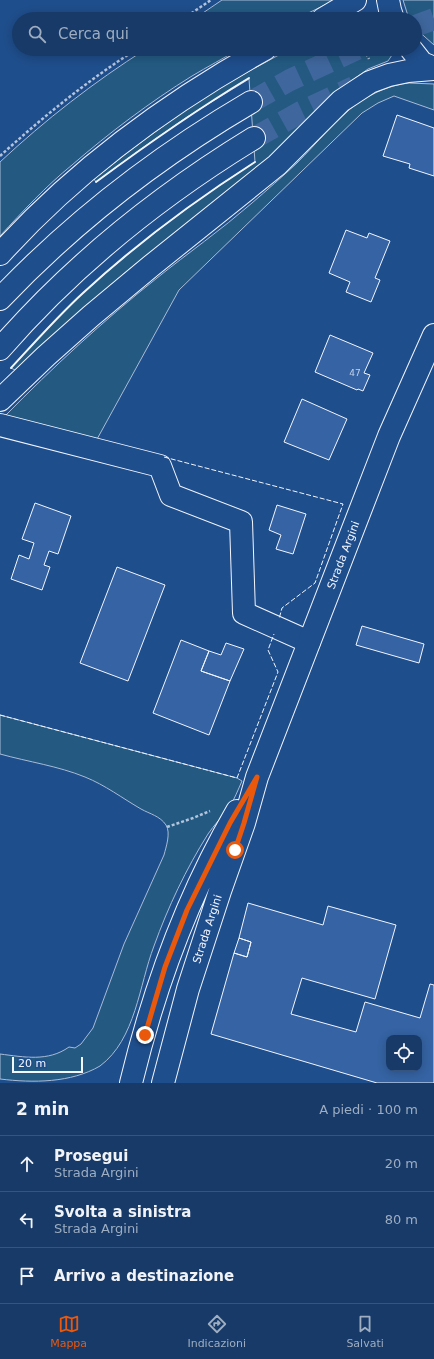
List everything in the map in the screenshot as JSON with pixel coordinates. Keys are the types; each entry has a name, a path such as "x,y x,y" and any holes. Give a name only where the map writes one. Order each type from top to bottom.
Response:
{"main road":[{"path":"336,12 355,0"},
{"path":"388,0 391,12"},
{"path":"0,254 52,201 115,147 186,96 253,56"},
{"path":"416,56 422,63 434,68"},
{"path":"0,400 91,316 277,165 341,102 370,82 388,75 434,68"},
{"path":"0,299 48,251 120,189 187,141 251,102"},
{"path":"0,349 55,291 115,236 187,181 254,138"},
{"name":"Strada Argini","path":"163,1083 188,989 244,823 257,777 387,442 434,335"},
{"path":"1,425 160,466 171,495 241,522 244,613 309,642"},
{"name":"Strada Argini","path":"132,1083 175,939 187,910 227,829 257,777"}],"path":[{"path":"193,12 211,0"},
{"path":"0,156 69,96 105,69 126,56"}],"shaded area":[{"path":"222,0 335,0 310,12 204,12"},
{"path":"403,0 434,0 434,45 422,34 422,12 407,12"},
{"path":"136,56 227,56 176,86 115,130 53,181 0,236 0,162 34,131 70,102"},
{"path":"277,56 391,56 388,61 368,69 333,94 265,161 127,271 15,370 11,368 74,302 124,257 210,192 255,162 249,79 187,117 96,182 94,179 124,155 186,110 236,79"},
{"path":"409,83 434,84 434,110 394,96 378,103 362,113 179,290 96,441 5,416 60,362 117,311 252,203 297,163 335,123 359,102 389,87"},
{"path":"0,715 237,778 242,781 229,808 210,831 200,847 171,903 154,946 135,1010 122,1041 112,1055 100,1066 89,1072 64,1079 25,1081 0,1079 0,1054 44,1057 61,1052 69,1047 75,1048 81,1044 93,1028 124,944 164,855 168,840 168,832 164,822 158,817 141,809 92,780 75,773 0,754"}],"building":[{"path":"397,115 434,128 434,176 409,168 410,164 383,156"},
{"path":"346,230 367,238 369,233 390,241 375,278 380,280 371,302 346,292 350,282 329,273"},
{"path":"330,335 373,353 364,373 370,375 363,391 357,390 315,372"},
{"path":"302,399 347,419 329,460 284,442"},
{"path":"35,503 71,516 58,554 49,551 44,565 50,567 42,590 11,579 19,555 29,559 34,543 22,539"},
{"path":"277,505 306,514 293,554 276,549 281,535 269,530"},
{"path":"117,567 165,585 128,681 80,663"},
{"path":"362,626 424,644 419,663 356,645"},
{"path":"181,640 209,651 201,671 230,681 209,735 153,713"},
{"path":"226,643 244,649 230,681 201,671 209,651 221,655"},
{"path":"248,903 323,925 328,906 396,925 375,999 302,978 291,1014 356,1032 365,1002 420,1018 430,984 434,985 434,1083 377,1083 211,1034 234,953 247,957 251,942 239,938"},
{"path":"239,938 251,942 247,957 234,953"}],"tunnel":[{"path":"422,23 434,19"},
{"path":"251,102 290,80 342,56"},
{"path":"254,138 301,112 354,87"}],"fence":[{"path":"164,457 343,504 315,583 282,608 279,619"},
{"path":"0,715 237,778 278,672 268,650 274,634"}],"wall":[{"path":"96,182 171,128 249,78"},
{"path":"11,368 74,302 124,257 210,192 255,162"}],"route":[{"path":"145,1035 165,967 187,910 230,823 257,777 235,850"}]}
